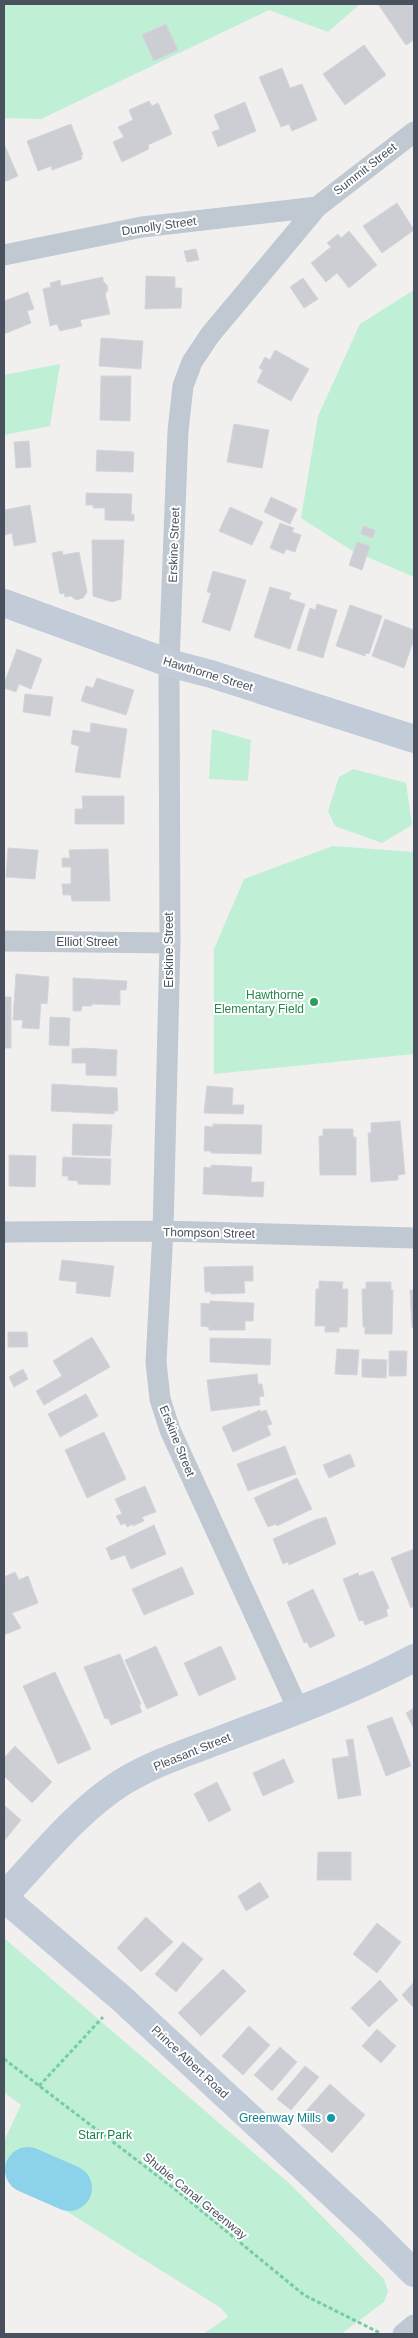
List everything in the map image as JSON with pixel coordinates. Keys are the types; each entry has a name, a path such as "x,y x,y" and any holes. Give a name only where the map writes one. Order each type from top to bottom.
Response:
{"main road":[{"name":"Hawthorne Street","path":"4,603 169,663 211,674 414,739"},
{"name":"Pleasant Street","path":"4,1897 93,1802 123,1782 175,1758 390,1671 414,1658"},
{"name":"Prince Albert Road","path":"4,1897 121,1998 365,2224 414,2273"}],"street":[{"name":"Summit Street","path":"317,207 414,132"},
{"name":"Dunolly Street","path":"4,255 142,227 317,207"},
{"name":"Erskine Street","path":"298,1709 170,1430 160,1399 156,1362 163,1232 170,943 169,663 178,431 183,386 192,362 210,335 317,207"},
{"name":"Elliot Street","path":"4,941 170,943"},
{"name":"Thompson Street","path":"4,1232 163,1232 414,1238"},
{"path":"403,2334 414,2326"}],"path":[{"path":"39,2086 121,1998"},
{"name":"Shubie Canal Greenway","path":"4,2059 176,2190 304,2295 382,2334"}],"green space":[{"path":"4,4 360,4 328,32 269,10 41,119 4,118"},
{"path":"414,290 414,577 351,550 301,518 318,416 360,324"},
{"path":"60,364 50,426 4,435 4,375"},
{"path":"212,729 251,740 248,781 209,779"},
{"path":"353,769 406,783 412,825 382,843 335,826 328,811 339,777"},
{"name":"Hawthorne Elementary Field","path":"333,846 414,852 414,1054 214,1074 214,949 244,879"},
{"name":"Starr Park","path":"4,1938 289,2183 384,2279 388,2291 384,2302 341,2334 203,2334 228,2317 221,2308 4,2172 4,2141 21,2105 4,2092"}],"building":[{"path":"378,4 414,4 414,40 406,45"},
{"path":"166,24 178,50 154,61 142,35"},
{"path":"364,45 386,75 345,105 323,74"},
{"path":"282,68 290,88 302,84 317,120 292,131 289,124 281,127 259,77"},
{"path":"149,101 152,106 158,103 172,134 148,145 149,149 122,162 113,142 124,137 118,127 133,120 129,110"},
{"path":"245,102 256,131 218,147 212,132 220,129 214,115"},
{"path":"71,124 83,155 81,155 82,159 52,170 51,166 38,171 27,141"},
{"path":"4,144 18,176 4,182"},
{"path":"397,203 414,230 382,253 363,226"},
{"path":"349,231 377,265 349,288 337,273 326,282 311,263 331,247 327,243 338,234 341,238"},
{"path":"196,249 199,260 187,262 184,251"},
{"path":"146,276 175,277 175,288 182,288 181,308 145,309"},
{"path":"103,277 108,290 105,294 110,314 80,320 82,326 60,331 57,324 50,326 43,289 51,287 50,283 60,280 61,286"},
{"path":"303,278 318,299 304,308 290,287"},
{"path":"28,292 34,309 27,311 31,323 4,334 4,301"},
{"path":"101,338 143,341 141,369 99,366"},
{"path":"275,350 309,369 291,401 257,382 263,370 259,368 265,357 270,360"},
{"path":"101,376 131,376 130,421 100,420"},
{"path":"234,424 269,430 262,468 227,462"},
{"path":"29,441 31,467 16,468 14,442"},
{"path":"97,450 134,452 133,472 96,471"},
{"path":"86,493 132,494 131,515 134,514 134,521 105,520 105,508 93,508 93,505 86,505"},
{"path":"271,497 297,509 290,524 264,512"},
{"path":"30,505 36,542 14,546 12,533 5,535 4,510"},
{"path":"230,507 263,522 252,545 219,531"},
{"path":"280,523 294,528 292,532 301,535 295,552 286,549 284,554 270,548"},
{"path":"363,526 375,530 373,538 361,534"},
{"path":"92,540 124,540 121,599 112,602 93,596"},
{"path":"357,542 370,546 362,570 349,565"},
{"path":"62,551 63,555 79,552 87,592 83,598 76,600 71,596 65,597 64,593 60,594 52,553"},
{"path":"213,571 246,580 230,631 202,622 211,593 207,592"},
{"path":"270,587 291,593 289,599 305,604 290,649 254,637"},
{"path":"317,604 337,610 323,658 297,650 310,608 315,610"},
{"path":"350,605 382,616 369,654 365,653 365,656 336,646"},
{"path":"385,619 414,630 414,639 404,668 372,656"},
{"path":"17,649 42,659 31,689 19,684 16,692 4,688 4,684"},
{"path":"97,678 134,690 126,715 81,701 86,686 93,688"},
{"path":"25,694 53,697 50,716 23,712"},
{"path":"91,723 127,729 120,778 75,772 79,746 71,744 73,730 90,733"},
{"path":"82,796 124,796 124,824 75,824 75,809 83,809"},
{"path":"8,848 38,850 35,879 6,877"},
{"path":"108,849 110,901 72,901 71,895 63,895 62,884 71,884 71,867 62,867 62,858 70,858 69,850"},
{"path":"16,974 49,977 47,1004 41,1003 39,1029 22,1028 23,1020 13,1020"},
{"path":"73,978 127,981 126,990 120,990 120,1005 92,1004 92,1006 82,1006 81,1011 73,1011"},
{"path":"4,997 11,997 11,1048 4,1048"},
{"path":"50,1017 70,1018 69,1046 49,1045"},
{"path":"72,1049 117,1050 116,1076 86,1075 86,1063 72,1063"},
{"path":"52,1084 117,1088 118,1111 114,1111 114,1114 51,1111"},
{"path":"207,1086 233,1088 232,1105 244,1105 243,1114 204,1113"},
{"path":"400,1121 405,1174 398,1175 398,1180 371,1182 368,1133 371,1133 371,1123"},
{"path":"73,1124 112,1125 110,1156 72,1155"},
{"path":"213,1124 262,1125 261,1154 211,1153 211,1151 204,1151 205,1126 213,1127"},
{"path":"323,1129 353,1129 353,1137 356,1137 356,1175 320,1175 319,1136 323,1136"},
{"path":"9,1155 36,1156 35,1187 9,1186"},
{"path":"63,1157 111,1159 110,1185 78,1184 78,1181 68,1180 68,1176 62,1176"},
{"path":"211,1165 252,1167 251,1182 264,1182 263,1197 203,1194 204,1167 211,1168"},
{"path":"62,1260 114,1266 110,1297 76,1293 77,1282 59,1280"},
{"path":"253,1266 253,1281 244,1281 245,1293 211,1294 211,1292 205,1292 204,1267"},
{"path":"319,1281 343,1282 342,1289 348,1289 347,1327 339,1327 339,1332 325,1332 325,1326 315,1326 316,1289 319,1289"},
{"path":"366,1282 391,1282 391,1290 393,1290 392,1334 365,1334 365,1327 363,1327 362,1289 366,1289"},
{"path":"410,1290 414,1290 414,1328 412,1328"},
{"path":"210,1301 254,1303 253,1321 245,1321 245,1330 209,1330 209,1327 201,1326 201,1303 210,1304"},
{"path":"8,1332 27,1332 28,1347 8,1347"},
{"path":"92,1337 110,1367 44,1405 36,1391 62,1376 53,1361"},
{"path":"210,1338 271,1339 270,1365 210,1362"},
{"path":"337,1349 359,1350 357,1375 335,1374"},
{"path":"389,1351 407,1351 406,1376 389,1376"},
{"path":"362,1359 387,1360 386,1378 362,1377"},
{"path":"23,1369 28,1379 14,1387 9,1377"},
{"path":"257,1374 258,1384 262,1384 264,1396 259,1397 260,1405 211,1411 207,1380"},
{"path":"86,1394 98,1416 60,1437 48,1414"},
{"path":"260,1410 261,1412 266,1410 272,1424 267,1426 271,1435 233,1452 222,1427"},
{"path":"104,1432 126,1479 87,1498 65,1450"},
{"path":"285,1446 296,1474 248,1491 237,1464"},
{"path":"350,1454 355,1466 329,1478 323,1465"},
{"path":"297,1478 312,1509 277,1526 276,1524 268,1527 254,1498"},
{"path":"145,1486 156,1512 142,1517 144,1521 133,1526 133,1524 127,1527 125,1523 121,1525 116,1516 122,1514 115,1499"},
{"path":"326,1517 336,1544 289,1565 288,1562 283,1564 273,1539"},
{"path":"154,1525 166,1554 131,1569 125,1555 111,1560 106,1548"},
{"path":"414,1549 414,1606 411,1608 391,1558"},
{"path":"182,1567 194,1594 144,1615 132,1589"},
{"path":"373,1571 389,1608 386,1610 388,1616 365,1625 363,1620 359,1621 343,1579 358,1573 359,1576"},
{"path":"15,1572 19,1580 28,1576 38,1603 12,1613 21,1628 4,1635 4,1577"},
{"path":"313,1589 335,1636 310,1648 307,1642 304,1643 287,1602"},
{"path":"156,1646 178,1695 147,1709 125,1660"},
{"path":"221,1646 236,1679 199,1696 184,1663"},
{"path":"120,1654 141,1704 139,1705 142,1712 111,1725 108,1718 105,1719 84,1667"},
{"path":"55,1672 91,1749 58,1764 23,1686"},
{"path":"414,1708 414,1729 406,1713"},
{"path":"392,1717 411,1766 386,1776 367,1726"},
{"path":"353,1739 361,1795 338,1799 332,1759 349,1756 346,1740"},
{"path":"15,1746 52,1782 32,1803 4,1776 4,1758"},
{"path":"284,1759 294,1782 263,1796 253,1773"},
{"path":"217,1782 231,1810 209,1822 194,1794"},
{"path":"4,1805 21,1820 4,1841"},
{"path":"318,1852 351,1852 351,1880 317,1880"},
{"path":"260,1882 269,1897 246,1911 238,1896"},
{"path":"146,1917 173,1942 141,1972 117,1948"},
{"path":"377,1923 401,1942 377,1973 353,1954"},
{"path":"183,1942 203,1959 176,1992 155,1974"},
{"path":"223,1969 246,1991 201,2036 178,2013"},
{"path":"380,1980 398,2000 369,2027 351,2008"},
{"path":"414,1982 414,2008 402,1995"},
{"path":"249,2026 270,2045 243,2075 222,2056"},
{"path":"377,2029 396,2046 381,2063 362,2046"},
{"path":"280,2047 297,2062 272,2091 254,2075"},
{"path":"305,2066 319,2077 291,2110 277,2099"},
{"name":"Greenway Mills","path":"330,2084 365,2115 332,2153 297,2121"}],"waterway":[{"path":"28,2170 69,2188"}],"place":[{"name":"Hawthorne Elementary Field","path":"314,1002"},
{"name":"Greenway Mills","path":"331,2118"}]}
